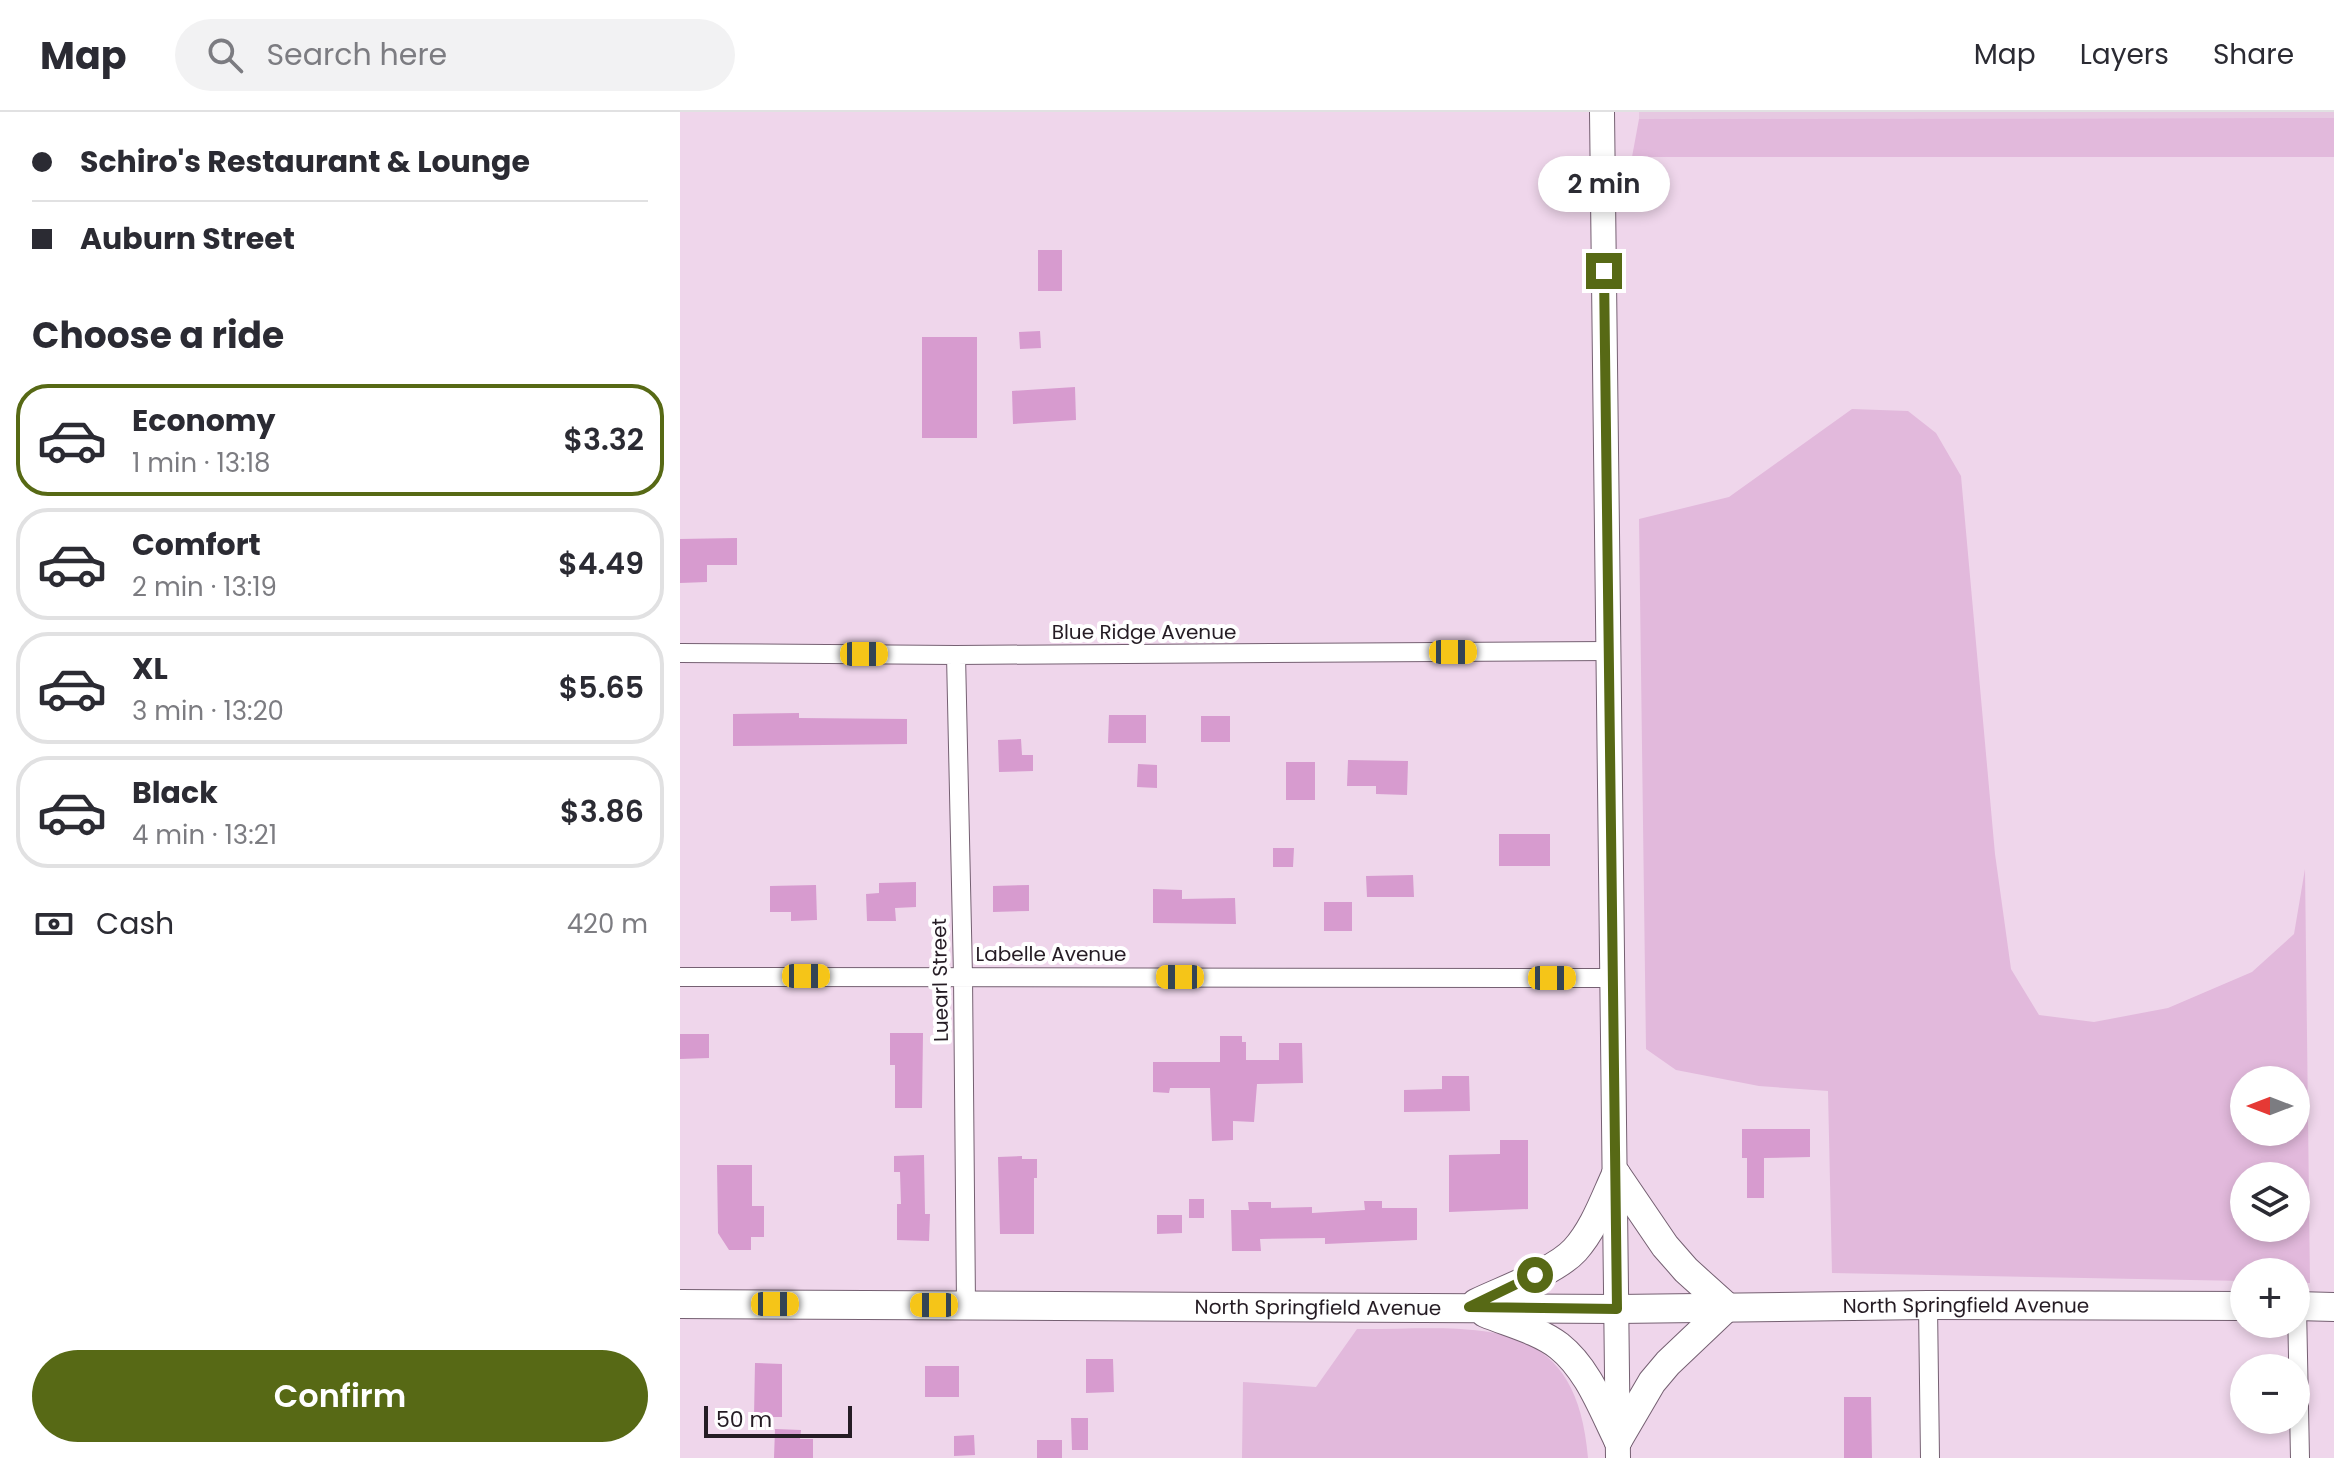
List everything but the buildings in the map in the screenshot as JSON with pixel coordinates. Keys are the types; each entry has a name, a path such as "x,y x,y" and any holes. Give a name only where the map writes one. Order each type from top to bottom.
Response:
{"main road":[{"path":"1602,112 1618,1449"},
{"path":"1469,1307 1557,1264 1573,1252 1590,1230 1616,1174"},
{"path":"1616,1174 1665,1246 1727,1307 1652,1382 1618,1449"},
{"name":"North Springfield Avenue","path":"680,1304 1617,1309 1928,1305 2230,1306"},
{"path":"2310,1306 2334,1307"},
{"path":"1469,1307 1545,1337 1560,1347 1587,1379 1618,1449"}],"street":[{"name":"Blue Ridge Avenue","path":"680,653 956,655 1609,651"},
{"name":"Luearl Street","path":"956,655 966,1305"},
{"name":"Labelle Avenue","path":"680,977 1614,978"},
{"path":"1928,1305 1930,1458"},
{"path":"2298,1338 2300,1458"}],"shaded area":[{"path":"1639,112 2334,112 2334,118 1639,119"},
{"path":"2334,118 2334,157 1632,157 1639,119"},
{"path":"1852,409 1908,411 1936,433 1961,476 1995,854 2011,969 2039,1015 2094,1022 2168,1008 2252,972 2294,934 2305,869 2307,1066 2230,1066 2230,1146 2308,1146 2309,1162 2230,1162 2230,1242 2310,1242 2310,1258 2230,1258 2230,1281 1832,1273 1828,1091 1759,1086 1676,1070 1646,1049 1639,519 1729,497"},
{"path":"1357,1329 1477,1330 1511,1337 1540,1351 1563,1374 1579,1409 1588,1458 1242,1458 1243,1382 1316,1387"}],"route":[{"path":"1535,1275 1469,1307 1617,1309 1604,271"}]}
